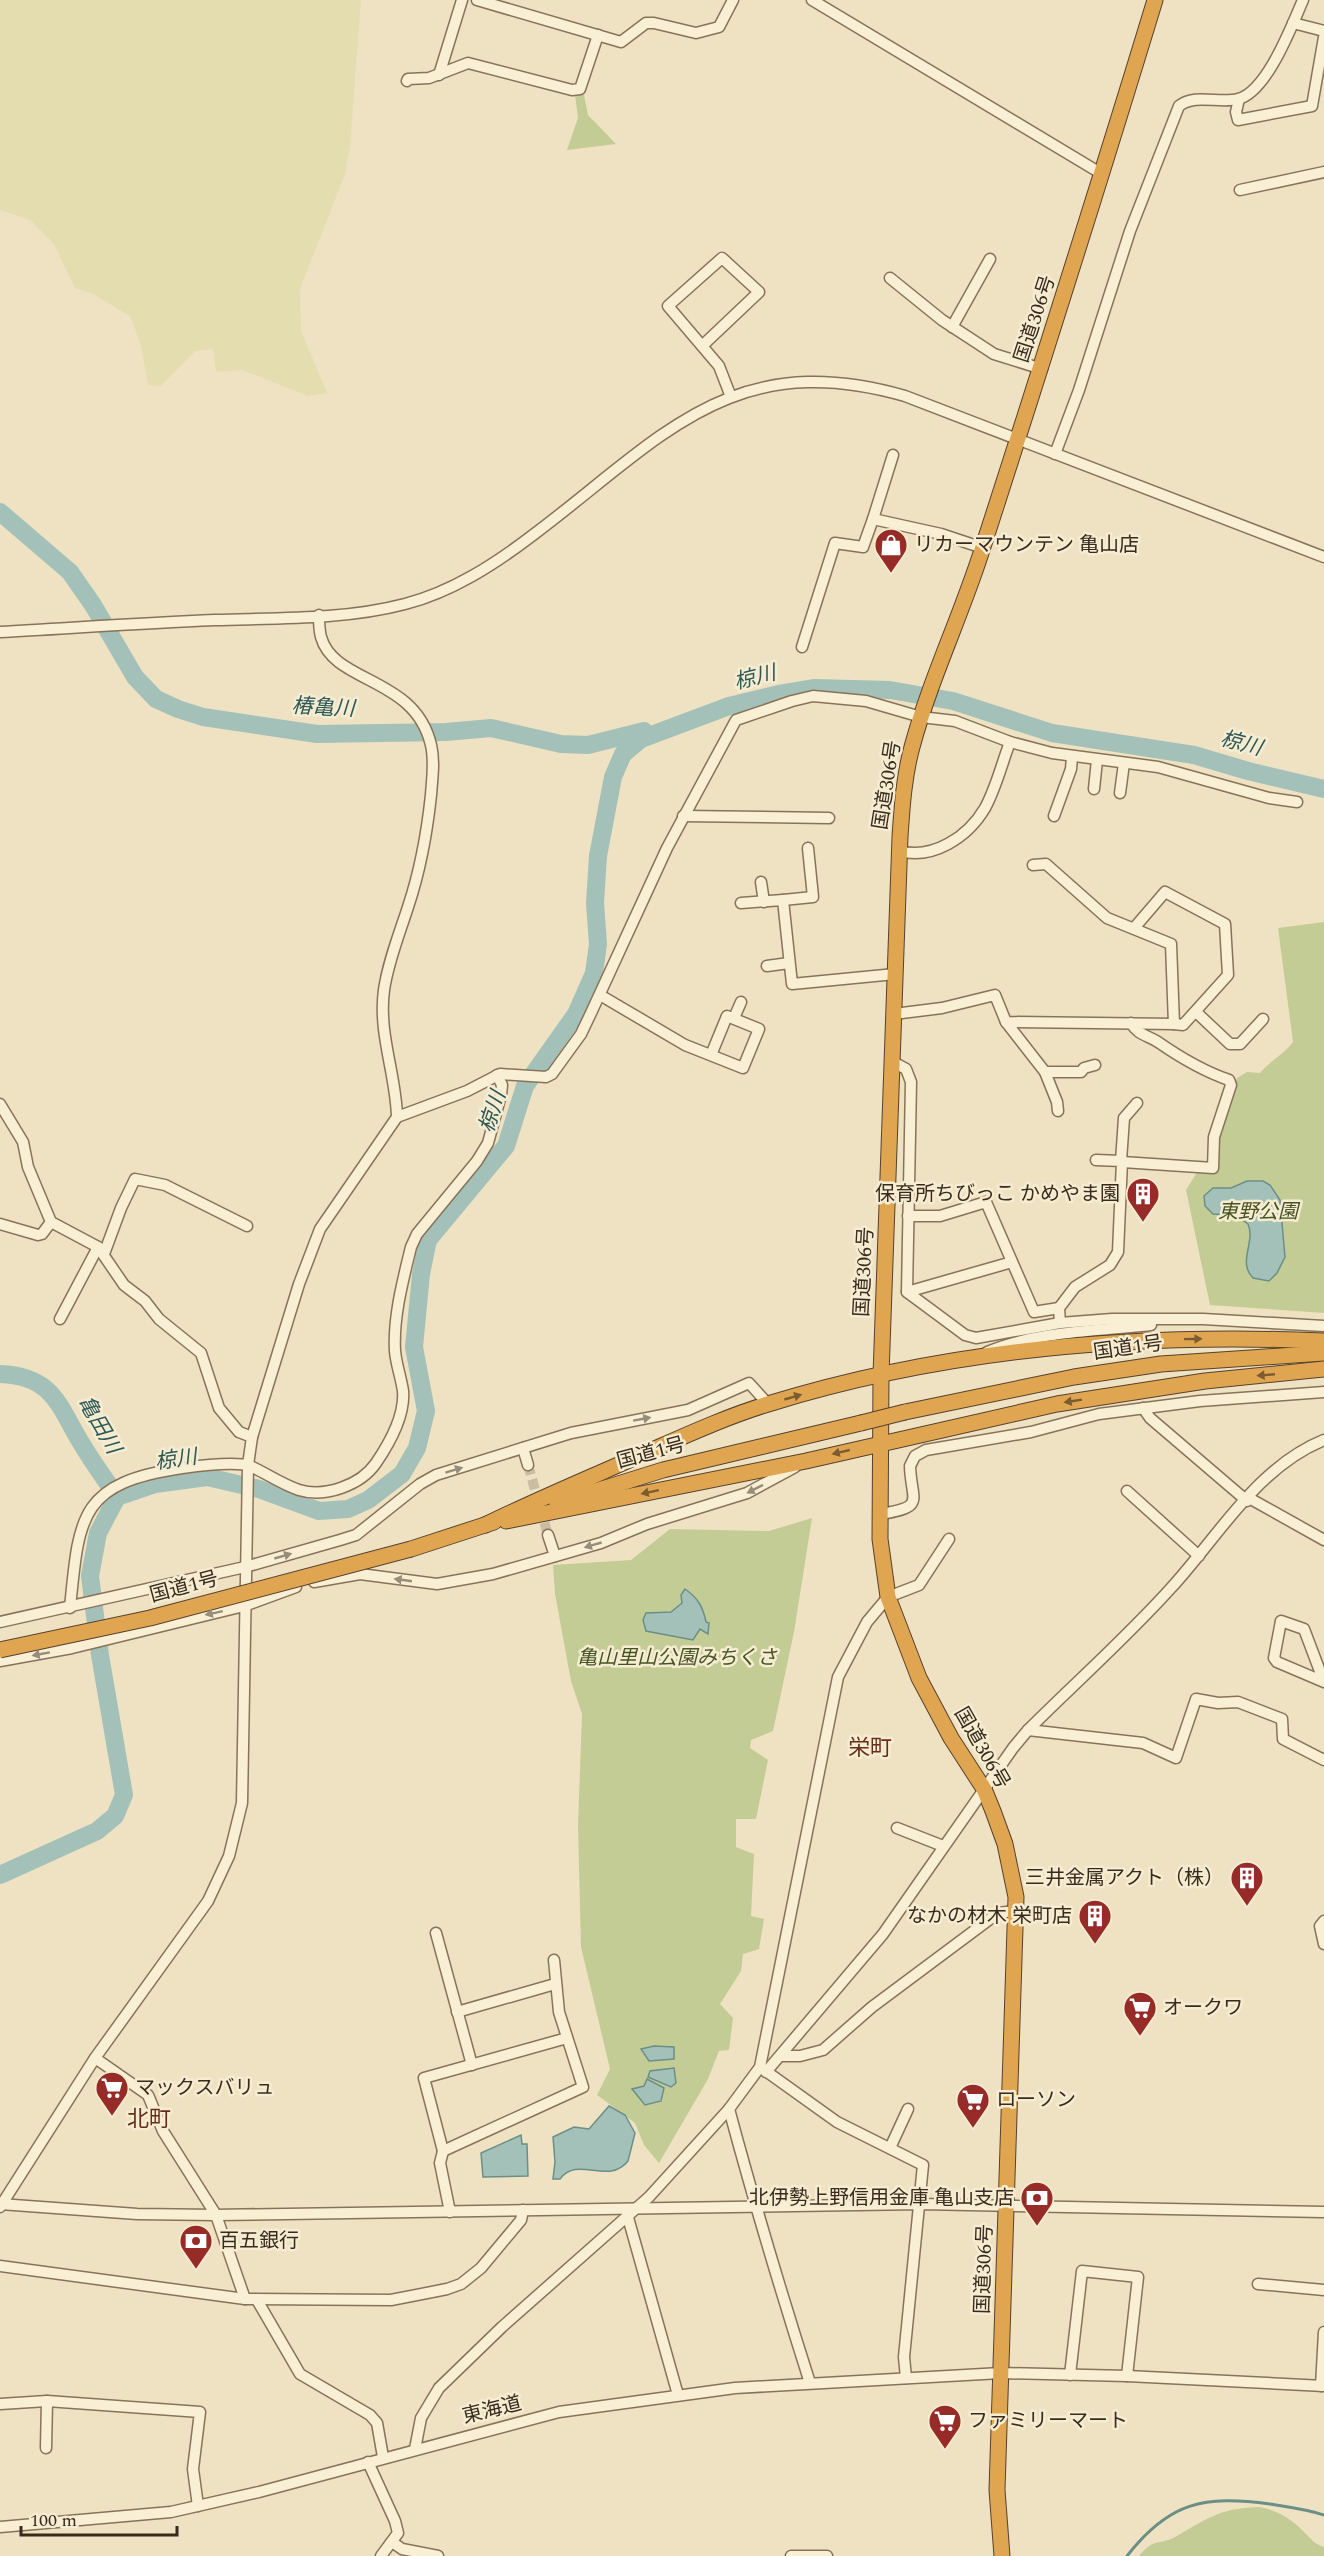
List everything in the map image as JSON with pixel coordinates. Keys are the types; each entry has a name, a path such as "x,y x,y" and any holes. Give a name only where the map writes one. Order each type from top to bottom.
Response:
{"highway":[{"name":"国道306号","path":"1002,2556 997,2515 1015,1911 1014,1878 1005,1844 984,1789 951,1738 919,1678 888,1596 880,1514 881,1375 899,852 903,795 921,717 983,548 1016,439 1042,369 1155,0"},
{"path":"485,1525 729,1417 768,1404 881,1375 973,1358 1101,1344 1178,1339 1324,1341"},
{"name":"国道1号","path":"0,1650 150,1618 411,1548 663,1470 905,1412 1074,1377 1161,1364 1324,1353"},
{"path":"485,1525 806,1461 1090,1398 1205,1380 1324,1369"}],"street":[{"path":"439,75 462,0"},
{"path":"477,0 621,42 646,23 654,22 696,33 719,27 733,0"},
{"path":"812,0 1102,174"},
{"path":"1055,454 1080,390 1130,231 1179,106 1186,100 1239,99 1254,90 1278,54 1303,0"},
{"path":"1293,23 1324,31"},
{"path":"407,81 439,75 468,63 572,90 578,89 598,35"},
{"path":"1239,99 1236,112 1238,120 1312,106 1324,37"},
{"path":"1240,190 1324,172"},
{"path":"702,346 759,292 722,258 668,306 702,346 719,366 731,397"},
{"path":"952,327 990,260"},
{"path":"890,278 952,327 994,354 1042,369"},
{"path":"0,632 319,615 405,604 439,592 472,576 513,550 675,426 701,410 731,397 776,384 797,381 855,383 905,396 1324,557"},
{"path":"802,647 835,543 863,547 894,455"},
{"path":"873,519 941,534 983,548"},
{"path":"319,615 322,639 333,657 347,668 393,692 411,706 422,723 431,744 433,771 422,856 390,963 383,999 384,1033 393,1078 397,1117"},
{"path":"1297,802 1269,798 1171,770 1072,757 1010,741 955,721 921,717 866,701 813,696 736,720 683,816 600,995 580,1034 561,1063 546,1077 502,1074 491,1081 397,1117 320,1229 305,1267 252,1437 248,1466 245,1567 242,1803 229,1856 204,1908 95,2058 0,2205 136,2214 216,2215 630,2211 755,2206 920,2204 1324,2212"},
{"path":"899,852 910,854 935,850 958,838 971,826 988,801 1010,741"},
{"path":"1054,816 1071,770 1072,757"},
{"path":"1094,789 1097,760"},
{"path":"1120,793 1124,763"},
{"path":"683,816 830,818"},
{"path":"741,903 813,897 808,848"},
{"path":"1033,865 1046,864 1107,918 1135,927 1171,944 1174,1024"},
{"path":"761,882 764,902"},
{"path":"1006,1022 1182,1025 1228,975 1225,924 1165,892 1135,927"},
{"path":"783,900 792,984 895,974"},
{"path":"767,966 789,963"},
{"path":"600,995 685,1045 743,1068 759,1029 727,1016 711,1055"},
{"path":"894,1014 942,1008 995,995 1006,1022 1045,1072 1057,1102 1058,1111"},
{"path":"734,1018 741,1002"},
{"path":"1196,1012 1230,1044 1240,1044 1263,1019"},
{"path":"1096,1160 1213,1168 1214,1137 1232,1085 1230,1080 1191,1064 1158,1042 1136,1032 1131,1023"},
{"path":"893,1062 906,1069 911,1082 907,1292"},
{"path":"1045,1072 1081,1072 1095,1065"},
{"path":"73,1607 81,1527 99,1496 119,1484 146,1474 198,1466 248,1466 267,1477 307,1492 344,1487 359,1479 376,1463 390,1440 402,1400 395,1351 396,1332 411,1247 417,1234 477,1161 488,1143 501,1095 502,1074"},
{"path":"1060,1323 1059,1308 1075,1287 1110,1265 1119,1252 1124,1118 1137,1103"},
{"path":"0,1104 23,1142 28,1167 51,1222 101,1251 124,1285 145,1301 159,1319 201,1353 219,1408 239,1432 252,1437"},
{"path":"60,1318 101,1251 135,1179 165,1185 247,1226"},
{"path":"908,1216 940,1216 986,1202 1034,1312 1059,1308"},
{"path":"0,1224 38,1235 42,1234 51,1222"},
{"path":"907,1292 1012,1262"},
{"path":"907,1292 965,1335 976,1338 1060,1323 1112,1319 1203,1319 1324,1326"},
{"path":"973,1358 1005,1345 1043,1337 1203,1319"},
{"path":"0,1622 245,1567 356,1534 420,1484 436,1475 571,1433 688,1410 749,1383 768,1404"},
{"path":"880,1514 903,1510 911,1503 914,1486 910,1466 915,1456 926,1450 1030,1432 1099,1414 1247,1396 1324,1392"},
{"path":"1143,1408 1150,1418 1248,1499 1324,1540"},
{"path":"416,2449 416,2432 421,2418 439,2388 502,2327 630,2211 649,2197 763,2070 781,2056 876,1942 1028,1730 1170,1590 1274,1469 1301,1451 1324,1440"},
{"path":"523,1448 528,1465"},
{"path":"0,1661 109,1639 244,1606 286,1590 342,1576 360,1574 437,1584 493,1574 602,1543 647,1524 747,1493 806,1461"},
{"path":"1127,1491 1199,1556"},
{"path":"548,1535 555,1556"},
{"path":"763,2070 838,1677 867,1622 888,1596 919,1585 949,1539"},
{"path":"1281,1621 1304,1629 1324,1682 1277,1662 1274,1658 1281,1621"},
{"path":"1028,1730 1143,1743 1176,1758 1196,1699 1218,1703 1238,1702 1282,1719 1283,1739 1324,1760"},
{"path":"897,1828 943,1846"},
{"path":"781,2056 800,2056 823,2050 872,2007 998,1913 1015,1911"},
{"path":"1323,1920 1324,1944"},
{"path":"436,1932 472,2065"},
{"path":"443,2151 583,2087 559,2012 554,1960"},
{"path":"457,2012 555,1984"},
{"path":"450,2212 440,2163 443,2151 424,2078 567,2038"},
{"path":"95,2058 148,2095 163,2131 216,2215 245,2299"},
{"path":"763,2070 837,2122 923,2165 904,2357 906,2378"},
{"path":"729,2109 755,2206 772,2254 810,2384"},
{"path":"891,2148 908,2109"},
{"path":"0,2266 245,2299 391,2300 461,2284 482,2268 521,2220 523,2211"},
{"path":"630,2211 678,2395"},
{"path":"1070,2374 1082,2271 1138,2277 1127,2376"},
{"path":"1258,2284 1324,2290"},
{"path":"257,2300 300,2374 370,2415 377,2423 383,2457"},
{"path":"1322,2386 1324,2333"},
{"name":"東海道","path":"0,2527 132,2516 198,2506 559,2412 678,2395 810,2384 1001,2373 1127,2376 1322,2386"},
{"path":"0,2404 47,2402 200,2412 193,2469 198,2506"},
{"path":"46,2448 47,2402"},
{"path":"368,2462 398,2532 381,2556"},
{"path":"392,2542 402,2549 438,2556"},
{"path":"791,2556 827,2556"}],"shaded area":[{"path":"0,0 361,0 350,147 345,174 300,289 301,331 327,393 308,396 242,370 216,372 213,349 195,351 161,386 148,385 141,345 130,316 93,294 75,288 54,244 30,220 0,210"}],"green space":[{"path":"575,95 584,95 588,115 616,144 567,150 578,118"},
{"name":"東野公園","path":"1324,922 1324,1313 1210,1305 1186,1190 1196,1174 1210,1163 1237,1078 1247,1072 1260,1073 1293,1042 1278,928"},
{"name":"亀山里山公園みちくさ","path":"812,1518 794,1632 773,1731 751,1740 750,1748 768,1760 756,1819 736,1819 736,1847 754,1854 751,1916 764,1919 759,1949 743,1954 741,1971 720,2004 733,2018 729,2050 719,2051 708,2079 659,2163 644,2145 635,2123 597,2095 610,2069 581,1947 578,1826 582,1714 571,1681 555,1594 553,1565 631,1560 670,1529 769,1531"},
{"path":"1258,2507 1281,2514 1291,2521 1314,2542 1324,2547 1324,2556 1139,2556 1153,2544 1169,2540 1223,2512"}],"water":[{"path":"1247,1181 1263,1181 1270,1185 1280,1200 1285,1257 1277,1273 1269,1281 1253,1278 1249,1272 1246,1259 1250,1238 1248,1224 1235,1215 1213,1214 1205,1206 1204,1196 1213,1188 1231,1188"},
{"path":"685,1589 697,1599 706,1622 709,1623 708,1634 700,1629 693,1640 646,1631 643,1620 646,1613 671,1612 682,1603 681,1595"},
{"path":"654,2046 674,2047 674,2059 649,2061 641,2049"},
{"path":"674,2068 676,2083 671,2087 648,2077 650,2071"},
{"path":"647,2079 664,2088 661,2101 645,2105 632,2089 644,2086"},
{"path":"609,2106 625,2115 635,2133 628,2161 620,2168 611,2171 575,2170 567,2172 560,2179 553,2179 555,2162 553,2137 574,2127 589,2129"},
{"path":"521,2135 522,2144 527,2144 528,2176 483,2177 481,2153"}],"waterway":[{"name":"椿亀川","path":"0,512 70,572 93,605 135,677 156,699 178,709 203,717 317,734 446,732 491,728 561,744 588,745 644,731"},
{"name":"椋川","path":"0,1875 97,1831 115,1816 124,1795 100,1655 90,1576 98,1533 117,1497 155,1484 207,1477 259,1489 319,1511 348,1509 368,1500 402,1474 417,1448 426,1411 414,1347 421,1274 428,1240 506,1146 525,1086 576,1014 594,973 598,944 595,903 598,856 613,777 623,754 641,739 729,706 779,694 815,688 890,690 953,701 1052,733 1194,755 1248,771 1324,789"},
{"name":"亀田川","path":"0,1374 33,1381 53,1396 117,1497"},
{"path":"1127,2556 1142,2538 1173,2513 1207,2502 1247,2501 1297,2508 1324,2515"}],"tunnel":[{"path":"528,1465 548,1535"}],"place":[{"name":"リカーマウンテン 亀山店","path":"891,574"},
{"name":"保育所ちびっこ かめやま園","path":"1143,1223"},
{"name":"三井金属アクト（株）","path":"1247,1907"},
{"name":"なかの材木 栄町店","path":"1095,1945"},
{"name":"オークワ","path":"1140,2037"},
{"name":"マックスバリュ","path":"112,2117"},
{"name":"ローソン","path":"973,2129"},
{"name":"北伊勢上野信用金庫 亀山支店","path":"1037,2227"},
{"name":"百五銀行","path":"196,2270"},
{"name":"ファミリーマート","path":"945,2450"}],"district":[{"name":"栄町","path":"870,1748"},
{"name":"北町","path":"149,2119"}]}
